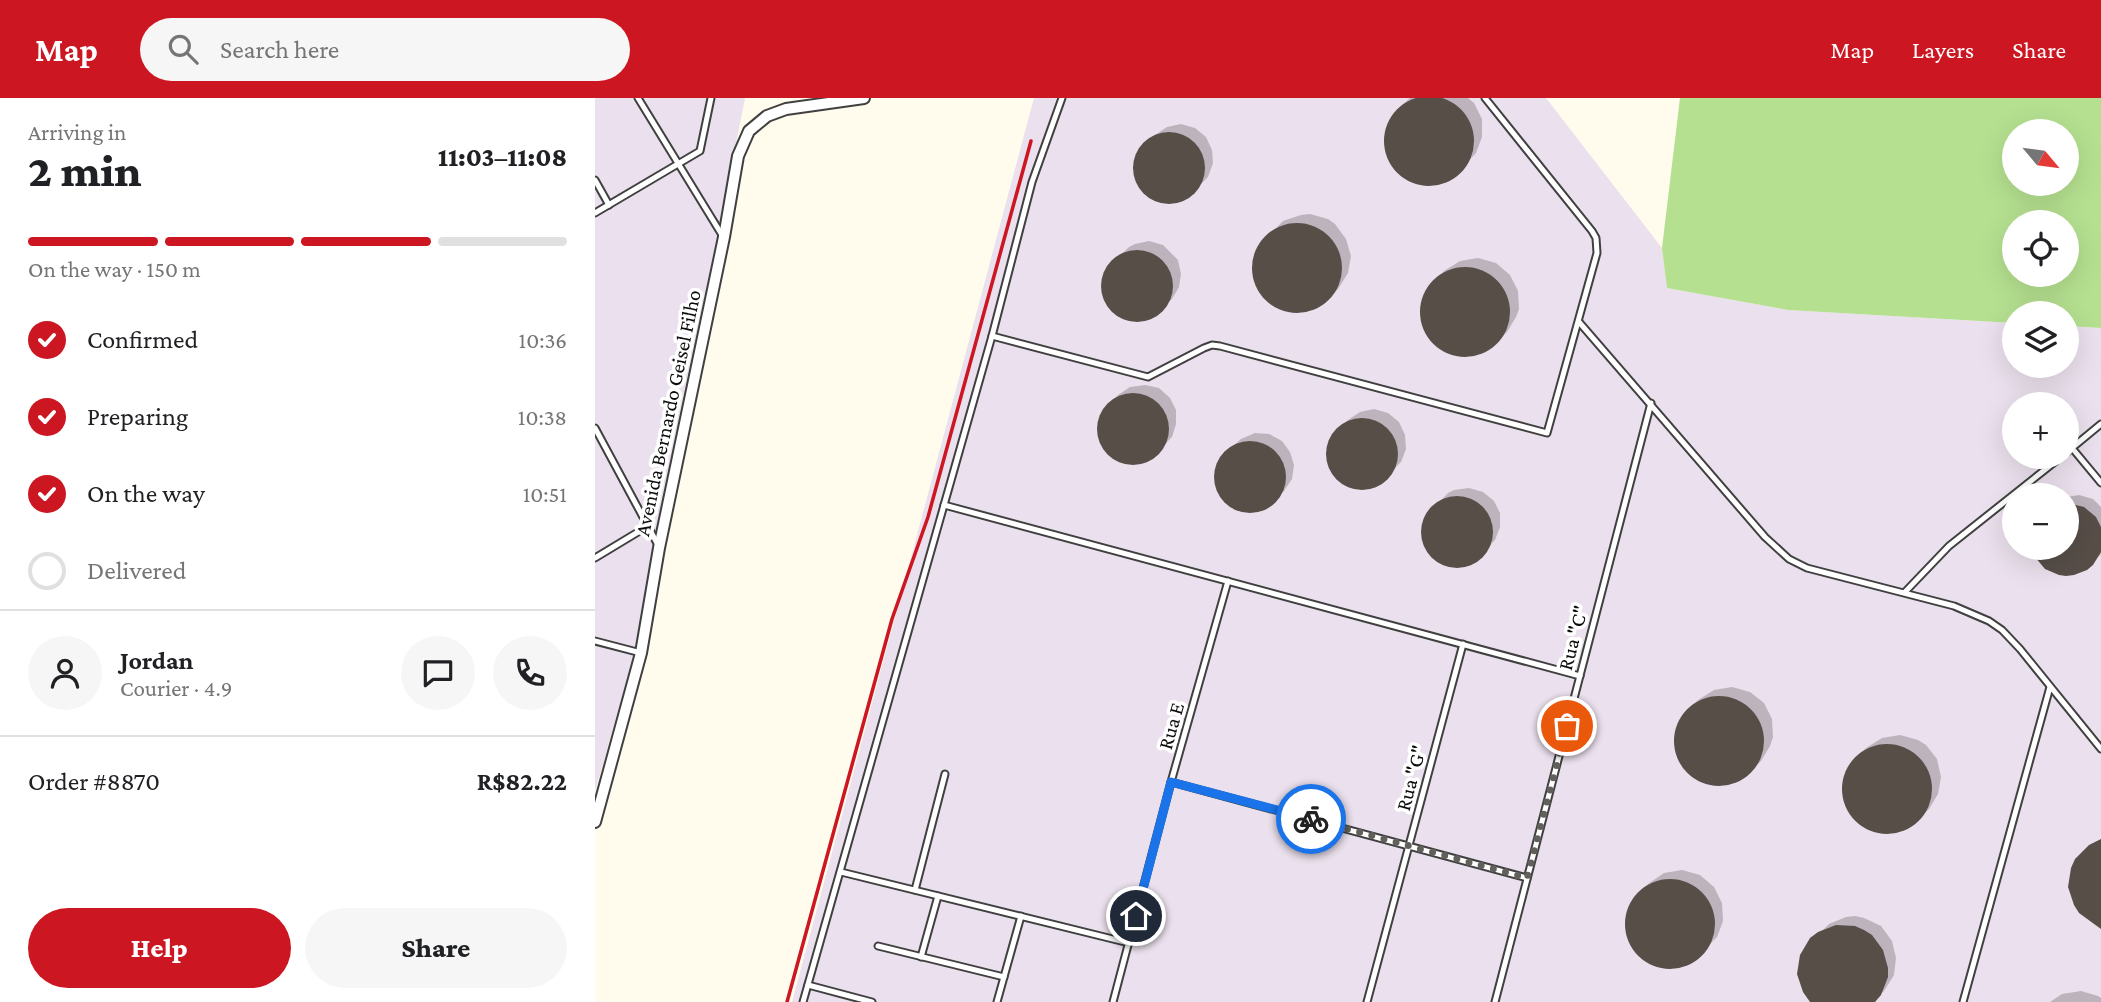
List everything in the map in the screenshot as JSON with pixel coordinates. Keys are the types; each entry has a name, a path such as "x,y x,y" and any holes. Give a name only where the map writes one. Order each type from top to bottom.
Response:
{"street":[{"name":"Avenida Bernardo Geisel Filho","path":"595,822 641,653 659,548 724,237 738,156 749,131 767,116 786,109 864,98"}],"lane":[{"path":"639,98 724,237"},
{"path":"595,213 700,151 711,98"},
{"path":"803,1002 992,336 1033,182 1062,98"},
{"path":"992,336 1148,377 1204,348 1220,346 1547,433 1597,253 1596,238 1485,98"},
{"path":"595,180 609,205"},
{"path":"1579,322 1765,537 1789,559 1807,568 1954,606 1989,621 2020,649 2101,749"},
{"name":"Rua \"C\"","path":"1495,1002 1651,403"},
{"path":"2079,442 2101,424"},
{"path":"595,428 659,548"},
{"path":"2079,460 2101,483"},
{"path":"1904,592 1949,546 2046,469"},
{"path":"944,505 1580,676"},
{"path":"595,558 648,526"},
{"name":"Rua E","path":"1113,1002 1227,581"},
{"path":"595,641 641,653"},
{"name":"Rua \"G\"","path":"1367,1002 1463,644"},
{"path":"1963,1002 2050,687"},
{"path":"915,890 945,774"},
{"path":"1171,782 1527,878"},
{"path":"841,872 1129,943"},
{"path":"921,957 938,896"},
{"path":"996,1002 1021,916"},
{"path":"878,946 1004,977"},
{"path":"808,985 872,1002"}],"shaded area":[{"path":"595,98 745,98 642,626 595,792"},
{"path":"1034,98 1546,98 1662,248 1667,288 1788,310 2002,322 2002,378 2079,378 2079,327 2101,328 2101,1002 792,1002"}],"green space":[{"path":"1680,98 2101,98 2101,328 2079,327 2079,301 2002,301 2002,322 1788,310 1667,288 1662,248"}],"building":[{"path":"1429,96 1446,99 1461,109 1471,124 1474,141 1471,158 1461,173 1446,183 1429,186 1412,183 1397,173 1387,158 1384,141 1387,124 1397,109 1412,99"},
{"path":"1169,132 1189,138 1199,148 1205,168 1199,188 1189,198 1169,204 1149,198 1139,188 1133,168 1139,148 1149,138"},
{"path":"1288,223 1306,223 1322,230 1335,243 1342,259 1342,277 1335,293 1322,306 1306,313 1288,313 1272,306 1259,293 1252,277 1252,259 1259,243 1272,230"},
{"path":"1137,250 1157,256 1167,266 1173,286 1167,306 1157,316 1137,322 1117,316 1107,306 1101,286 1107,266 1117,256"},
{"path":"1456,267 1474,267 1490,274 1503,287 1510,303 1510,321 1503,337 1490,350 1474,357 1456,357 1440,350 1427,337 1420,321 1420,303 1427,287 1440,274"},
{"path":"1133,393 1153,399 1163,409 1169,429 1163,449 1153,459 1133,465 1113,459 1103,449 1097,429 1103,409 1113,399"},
{"path":"1362,418 1382,424 1392,434 1398,454 1392,474 1382,484 1362,490 1342,484 1332,474 1326,454 1332,434 1342,424"},
{"path":"1250,441 1270,447 1280,457 1286,477 1280,497 1270,507 1250,513 1230,507 1220,497 1214,477 1220,457 1230,447"},
{"path":"1457,496 1477,502 1487,512 1493,532 1487,552 1477,562 1457,568 1437,562 1427,552 1421,532 1427,512 1437,502"},
{"path":"2079,506 2084,507 2096,517 2101,527 2101,552 2093,565 2087,570 2066,576 2045,569 2038,560 2079,560"},
{"path":"1710,696 1728,696 1744,703 1757,716 1764,732 1764,750 1757,766 1744,779 1728,786 1710,786 1694,779 1681,766 1674,750 1674,732 1681,716 1694,703"},
{"path":"1878,744 1896,744 1912,751 1925,764 1932,780 1932,798 1925,814 1912,827 1896,834 1878,834 1862,827 1849,814 1842,798 1842,780 1849,764 1862,751"},
{"path":"2101,839 2101,929 2079,913 2068,887 2075,859 2089,845"},
{"path":"1661,879 1679,879 1695,886 1708,899 1715,915 1715,933 1708,949 1695,962 1679,969 1661,969 1645,962 1632,949 1625,933 1625,915 1632,899 1645,886"},
{"path":"1836,925 1855,926 1864,930 1872,935 1883,950 1888,977 1875,1002 1810,1002 1803,992 1797,974 1800,955 1810,938"}],"railway":[{"path":"787,1002 892,619 928,517 1031,141"}],"way so far":[{"path":"1311,819 1527,878 1567,726"}],"route":[{"path":"1136,916 1171,782 1311,819"}]}
